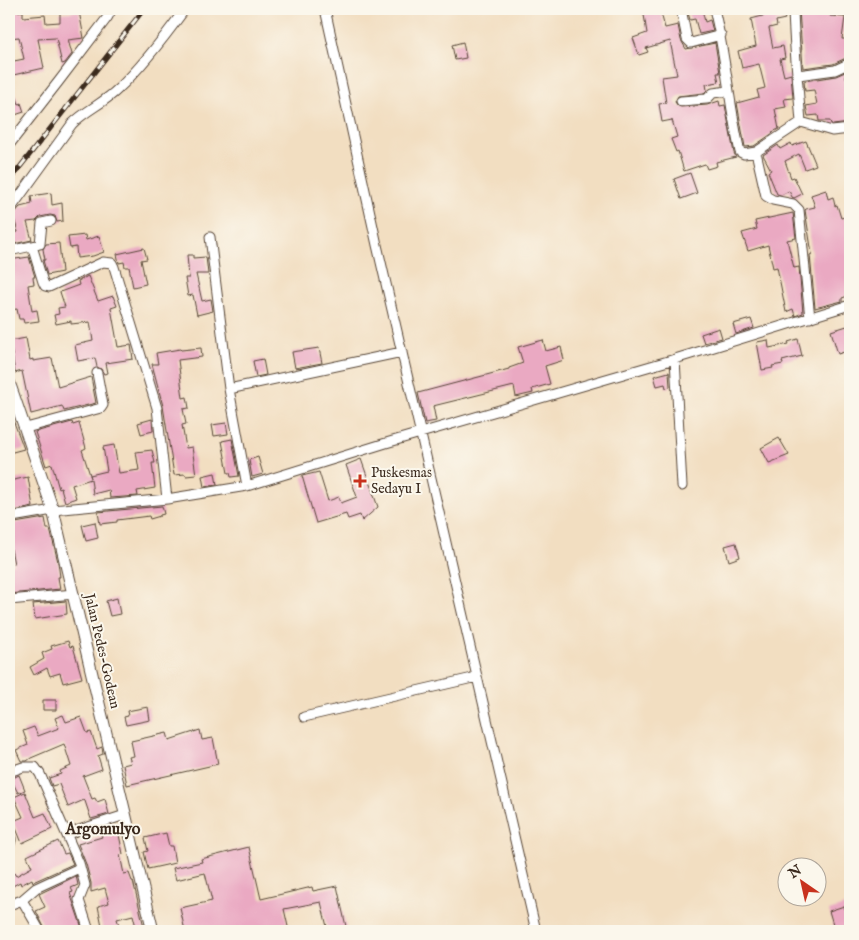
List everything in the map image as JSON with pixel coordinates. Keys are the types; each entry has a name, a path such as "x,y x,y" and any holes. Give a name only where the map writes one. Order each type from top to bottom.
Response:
{"street":[{"path":"9,144 60,82 112,9"},
{"path":"9,211 72,124 80,116 119,89 165,37 185,9"},
{"path":"325,9 536,931"},
{"path":"681,9 689,42 721,35"},
{"path":"714,9 721,35 728,91 740,152 744,154 756,152 801,122 832,130 850,129"},
{"path":"793,9 794,51 798,76 801,122"},
{"path":"798,76 835,70 850,63"},
{"path":"681,101 707,98 713,93 728,91"},
{"path":"756,152 766,196 773,200 793,204 799,210 810,318"},
{"path":"9,252 40,244 42,223 51,221"},
{"path":"210,237 229,388 247,486"},
{"path":"32,246 43,282 45,286 49,287 103,262 114,266 157,408 167,499"},
{"path":"9,520 12,517 53,510 167,499 247,486 386,442 421,434 850,305"},
{"path":"229,388 402,352"},
{"path":"675,359 682,486"},
{"path":"26,428 101,408 103,405 96,373"},
{"name":"Jalan Pedes-Godean","path":"9,382 53,510 153,931"},
{"path":"9,600 74,594"},
{"path":"304,717 477,677"},
{"path":"9,772 30,766 37,769 80,866 85,884 79,900 89,931"},
{"path":"67,834 125,815"},
{"path":"9,826 11,844 9,847"},
{"path":"9,905 22,900 36,888 80,866"},
{"path":"22,900 40,931"}],"building":[{"path":"643,9 657,9 659,14 661,13 665,28 678,25 681,40 686,49 715,43 720,73 717,73 719,82 706,84 707,90 704,93 678,96 675,102 681,107 707,105 719,101 720,106 725,105 736,157 716,162 717,166 707,169 705,164 684,171 678,151 676,152 671,139 677,137 672,120 662,122 659,104 666,103 662,77 677,75 670,41 646,48 648,52 639,55 633,38 647,33"},
{"path":"687,9 702,9 705,22 710,20 713,31 699,34 695,19 690,20"},
{"path":"799,9 830,9 830,16 845,17 842,39 847,39 846,58 833,64 803,68"},
{"path":"23,11 23,17 45,15 46,23 60,22 60,13 79,11 84,38 68,40 72,54 65,63 62,64 56,38 38,39 44,68 9,76 9,62 24,59 19,37 9,38 9,12"},
{"path":"782,11 785,19 776,21 777,26 769,28 773,48 783,46 785,58 780,59 784,76 791,74 793,98 784,99 786,107 775,109 779,129 754,146 745,147 737,103 759,97 757,90 765,88 759,64 742,68 738,51 756,46 751,19"},
{"path":"463,42 466,58 455,60 452,45"},
{"path":"845,72 846,78 849,77 850,84 850,123 833,125 830,121 819,121 818,115 808,116 806,106 817,104 814,90 805,91 804,81 836,76"},
{"path":"15,93 24,112 9,117 9,95"},
{"path":"806,141 816,165 805,169 799,154 785,161 791,178 794,177 802,194 794,198 789,191 781,195 777,194 768,172 771,170 763,155 778,145 780,149 791,143 792,146"},
{"path":"690,173 697,193 681,199 674,179"},
{"path":"826,190 828,199 833,197 841,218 845,217 848,229 850,228 850,286 846,287 848,296 842,298 842,301 815,308 810,255 812,254 805,210 815,207 811,195"},
{"path":"51,193 52,205 62,203 63,221 57,222 55,216 50,215 40,217 36,221 27,222 32,240 9,245 9,234 18,232 13,215 20,207 32,204 31,196"},
{"path":"793,213 796,238 787,240 794,268 799,267 803,313 795,316 793,309 786,312 777,267 773,268 768,245 748,251 742,233 757,229 755,221"},
{"path":"85,235 86,240 99,236 104,252 93,256 77,258 76,247 70,248 68,237"},
{"path":"59,243 62,272 47,275 43,260 45,260 43,249 46,244"},
{"path":"144,248 147,259 141,260 146,284 133,287 129,267 125,267 124,262 119,263 117,254"},
{"path":"187,255 193,255 193,258 206,257 208,274 196,274 202,301 211,299 213,311 197,315 193,295 188,296 185,278 189,278"},
{"path":"29,257 35,277 33,277 34,284 28,285 32,311 37,310 39,321 24,323 23,319 19,319 17,309 9,310 9,260"},
{"path":"88,276 98,301 113,296 117,306 111,308 118,347 131,345 133,359 106,363 108,373 104,374 97,367 95,358 78,361 75,345 93,341 90,322 71,324 71,321 56,324 54,315 59,314 58,308 65,307 60,292 79,285 78,281"},
{"path":"751,319 754,328 736,334 733,324"},
{"path":"847,326 850,337 850,350 838,354 831,331"},
{"path":"719,328 722,338 704,343 701,334"},
{"path":"26,338 30,360 52,358 58,387 91,377 96,403 64,411 62,406 31,414 22,371 15,373 10,341"},
{"path":"798,339 802,356 782,361 783,364 762,370 757,342 768,340 769,348 789,344 788,342"},
{"path":"543,340 546,351 561,347 564,360 545,366 550,384 532,389 533,393 516,397 514,386 433,406 436,421 425,423 418,393 509,369 523,363 518,347"},
{"path":"201,348 202,357 178,360 183,398 187,397 189,408 183,409 186,424 182,425 186,448 192,447 196,475 174,475 163,406 152,364 158,364 156,353"},
{"path":"319,348 322,363 295,368 292,352"},
{"path":"263,359 266,375 256,377 253,361"},
{"path":"669,372 670,387 666,388 665,384 657,386 654,376"},
{"path":"9,409 24,449 9,453"},
{"path":"152,419 153,431 141,434 138,423"},
{"path":"72,422 73,425 79,423 86,448 82,450 90,475 107,471 103,447 114,445 119,473 139,470 136,452 152,450 155,463 152,463 155,488 137,491 138,496 110,498 109,490 93,494 91,479 72,485 76,498 65,502 52,464 46,466 35,432"},
{"path":"226,423 228,434 214,436 212,425"},
{"path":"779,438 789,455 769,463 761,448"},
{"path":"232,439 239,476 231,477 230,473 228,473 222,441"},
{"path":"258,457 263,474 252,477 249,460"},
{"path":"361,459 378,507 362,521 360,515 348,519 346,514 316,523 302,476 319,472 328,501 339,497 341,503 357,497 346,465"},
{"path":"215,473 217,485 204,487 202,476"},
{"path":"28,477 33,507 9,512 9,503 12,502 9,481"},
{"path":"162,506 164,514 150,519 149,516 100,524 98,512"},
{"path":"45,518 47,529 50,529 58,562 60,589 9,594 9,565 14,564 11,549 9,549 9,526 15,523"},
{"path":"95,522 98,538 86,541 82,525"},
{"path":"736,543 740,557 729,561 725,546"},
{"path":"117,598 120,614 110,616 106,601"},
{"path":"66,601 67,614 35,619 33,604"},
{"path":"68,641 70,647 73,646 82,678 63,683 60,673 50,676 47,668 34,675 30,667 44,659 42,653 52,649 51,646"},
{"path":"43,700 56,700 56,710 43,710"},
{"path":"148,707 150,720 126,725 124,717 128,716 127,711"},
{"path":"63,715 66,722 81,717 87,733 91,732 97,749 102,747 103,754 98,756 102,769 83,776 92,799 95,798 97,802 105,799 109,814 91,819 84,800 68,807 59,784 52,786 49,778 61,774 60,771 71,766 64,744 27,761 21,761 16,750 28,745 23,731 34,727 38,736 59,728 55,718"},
{"path":"200,730 202,740 213,738 218,764 127,785 123,765 131,763 129,757 134,756 131,741 167,733 169,740"},
{"path":"19,775 25,790 18,793 11,779"},
{"path":"25,792 35,817 45,813 52,829 22,843 13,821 23,817 14,797"},
{"path":"118,830 123,854 120,855 124,874 129,873 133,881 145,931 137,931 133,915 117,919 121,931 103,931 98,906 109,903 105,888 91,892 91,883 86,864 78,844"},
{"path":"166,833 169,846 172,846 175,863 148,869 144,852 148,851 145,838"},
{"path":"58,841 64,854 68,853 73,864 33,882 32,879 21,885 20,882 9,888 9,876 14,873 16,876 32,867 27,856"},
{"path":"249,847 261,899 312,887 313,891 337,886 347,931 328,931 321,902 284,909 289,931 185,931 180,908 212,901 205,873 176,880 173,868 202,862 201,859"},
{"path":"76,876 78,885 71,888 73,892 70,893 83,931 46,931 36,911 45,907 39,894"},
{"path":"844,906 847,917 850,916 850,931 835,931 829,911"}],"railway":[{"path":"9,181 144,9"}],"place":[{"name":"Puskesmas Sedayu I","path":"360,481"}],"district":[{"name":"Argomulyo","path":"103,830"}]}
